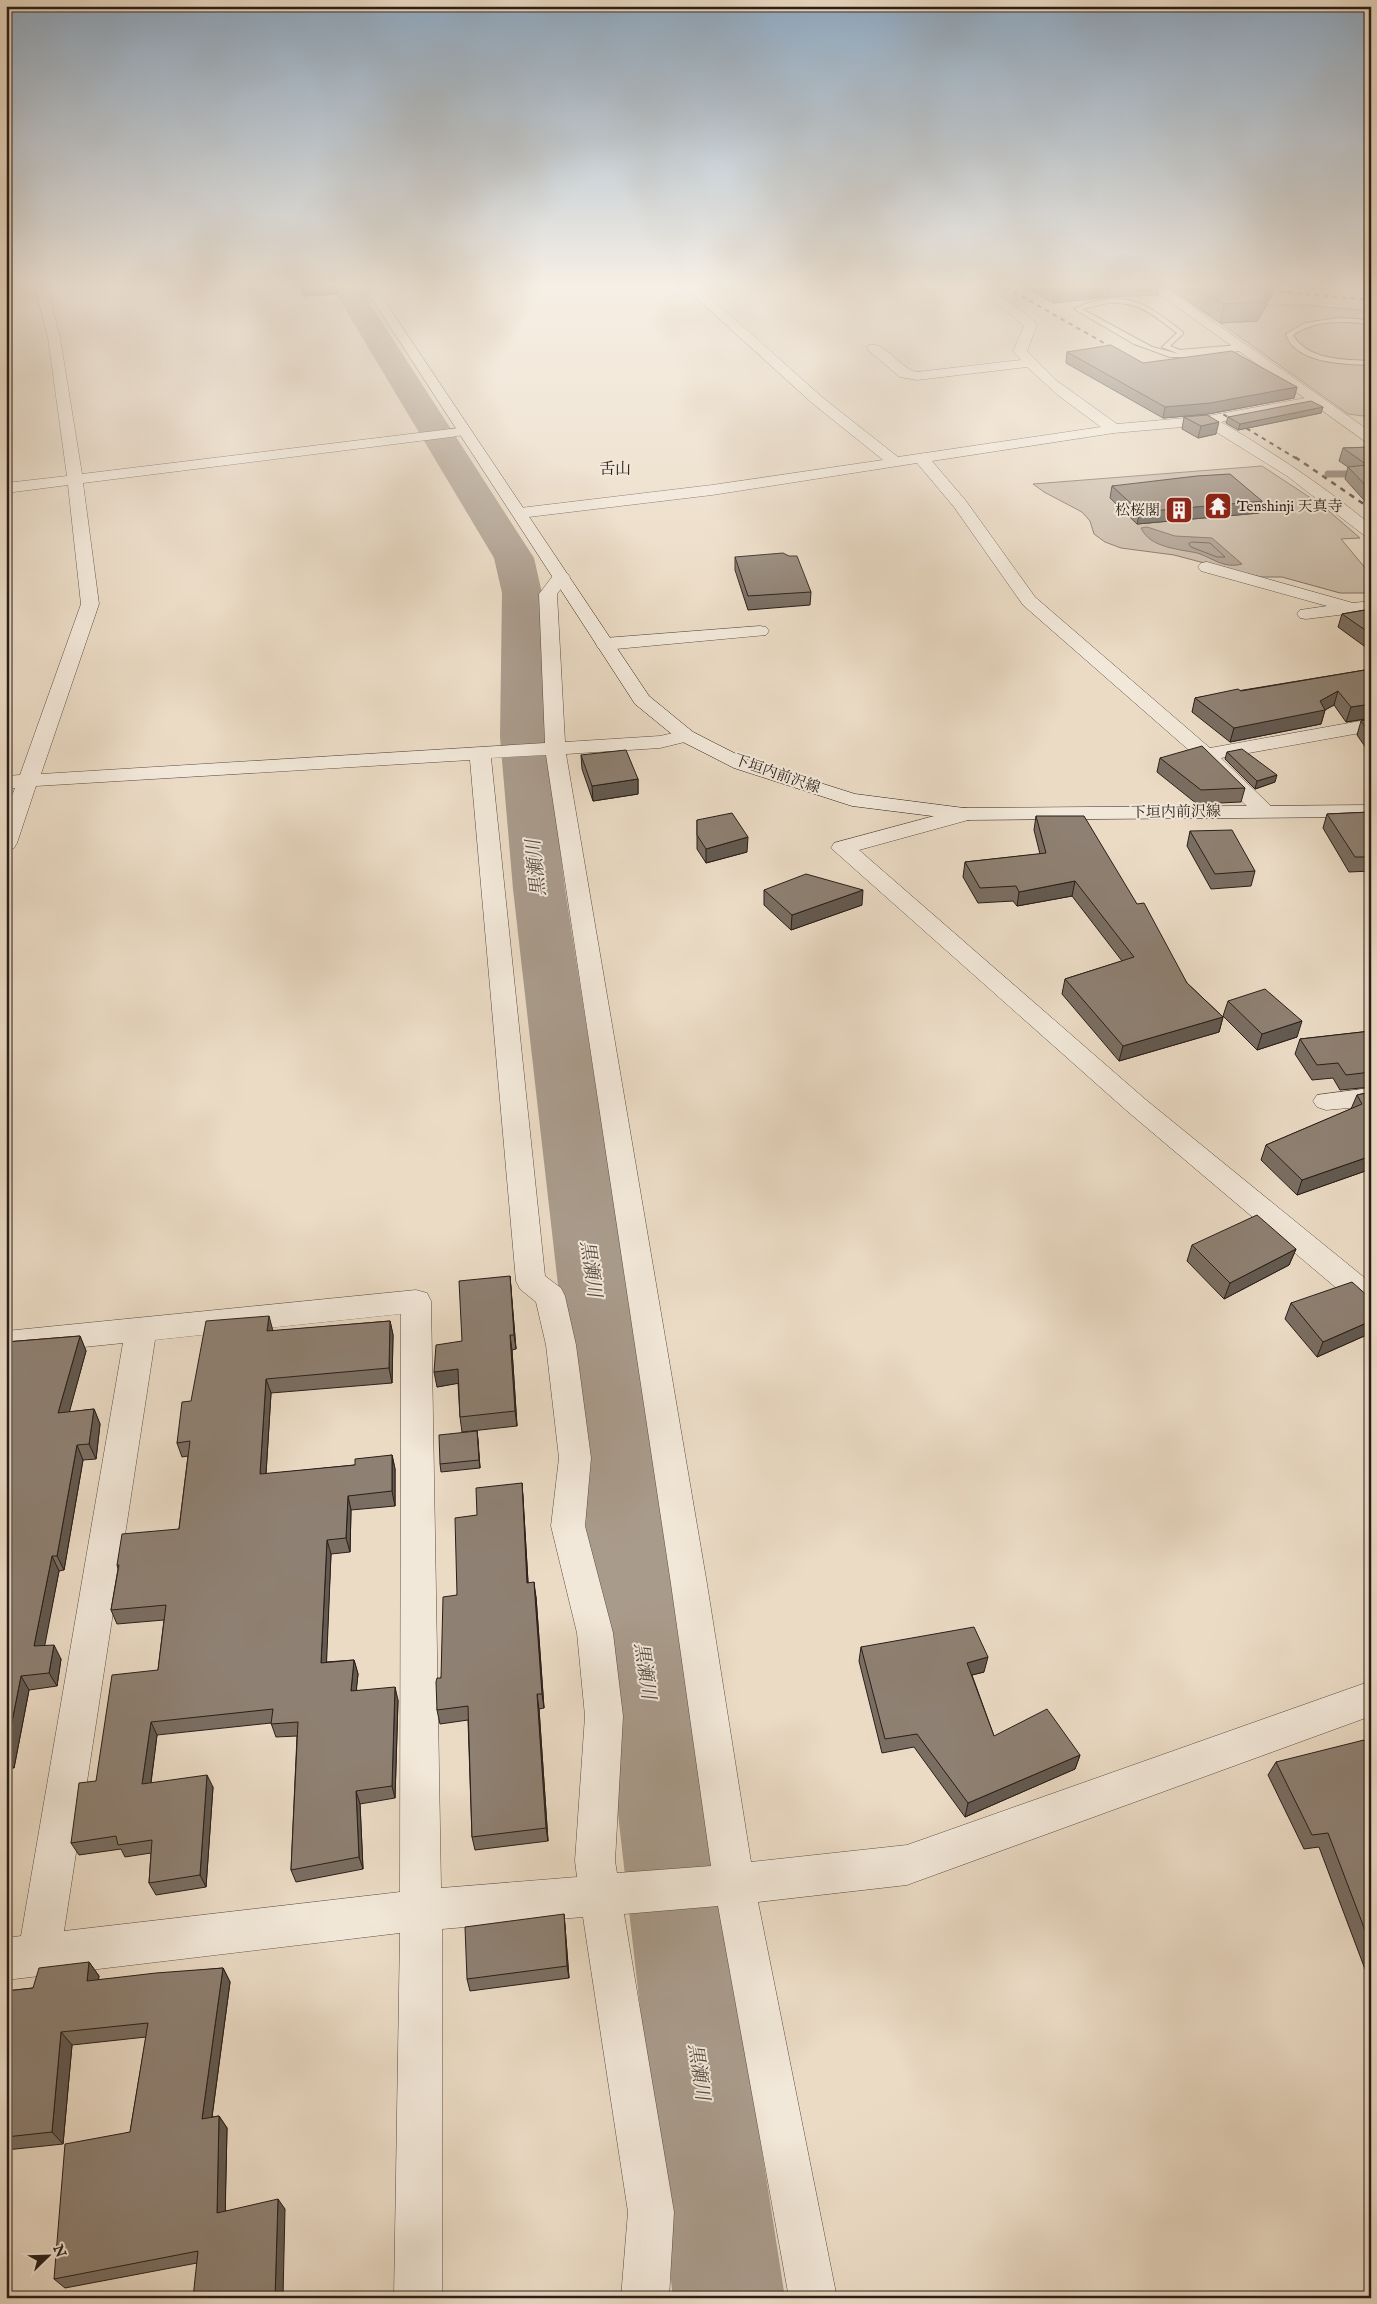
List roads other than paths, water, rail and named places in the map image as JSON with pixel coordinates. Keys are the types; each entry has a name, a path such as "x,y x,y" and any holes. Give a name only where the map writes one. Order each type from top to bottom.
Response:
{"street":[{"path":"6,843 16,782 90,604 62,391"},
{"name":"下垣内前沢線","path":"433,391 458,432 520,514 560,578 642,700 686,736 741,764 852,800 964,814 1371,811"},
{"path":"806,391 895,462"},
{"path":"1059,391 1114,429"},
{"path":"1302,391 1370,437"},
{"path":"520,514 712,490 1114,429 1208,420 1316,400"},
{"path":"1208,420 1268,455 1332,500 1371,533"},
{"path":"6,488 458,432"},
{"path":"921,458 960,504 1029,600 1206,755 1265,812"},
{"path":"1207,567 1304,593 1351,608"},
{"path":"1212,585 1235,574"},
{"path":"560,578 548,594 555,748 689,1584 734,1884 813,2298"},
{"path":"1306,614 1371,606"},
{"path":"605,644 760,631"},
{"path":"1206,755 1371,725"},
{"path":"16,782 660,742 686,736"},
{"path":"489,752 531,1281 550,1296 561,1345 575,1458 568,1526 595,1633 604,1716 594,1861 612,1894 636,2109 651,2212 646,2298"},
{"path":"964,814 842,848 865,866 1136,1105 1371,1300"},
{"path":"1326,1101 1371,1097"},
{"path":"6,1343 416,1301 420,1910 418,2298"},
{"path":"141,1329 23,1957 420,1910 734,1884 907,1865 1371,1698"}],"water":[{"path":"1147,527 1175,536 1212,538 1242,564 1224,564 1197,553 1158,544 1145,535 1141,528"}],"waterway":[{"name":"黒瀬川","path":"410,391 514,558 522,593 523,737 539,889 729,2298"},
{"path":"1328,474 1371,474"}],"railway":[{"path":"1208,405 1297,459"},
{"path":"1295,457 1371,509"}],"place":[{"name":"Tenshinji 天真寺","path":"1218,506"},
{"name":"松桜閣","path":"1179,510"}],"district":[{"name":"舌山","path":"615,470"}]}
